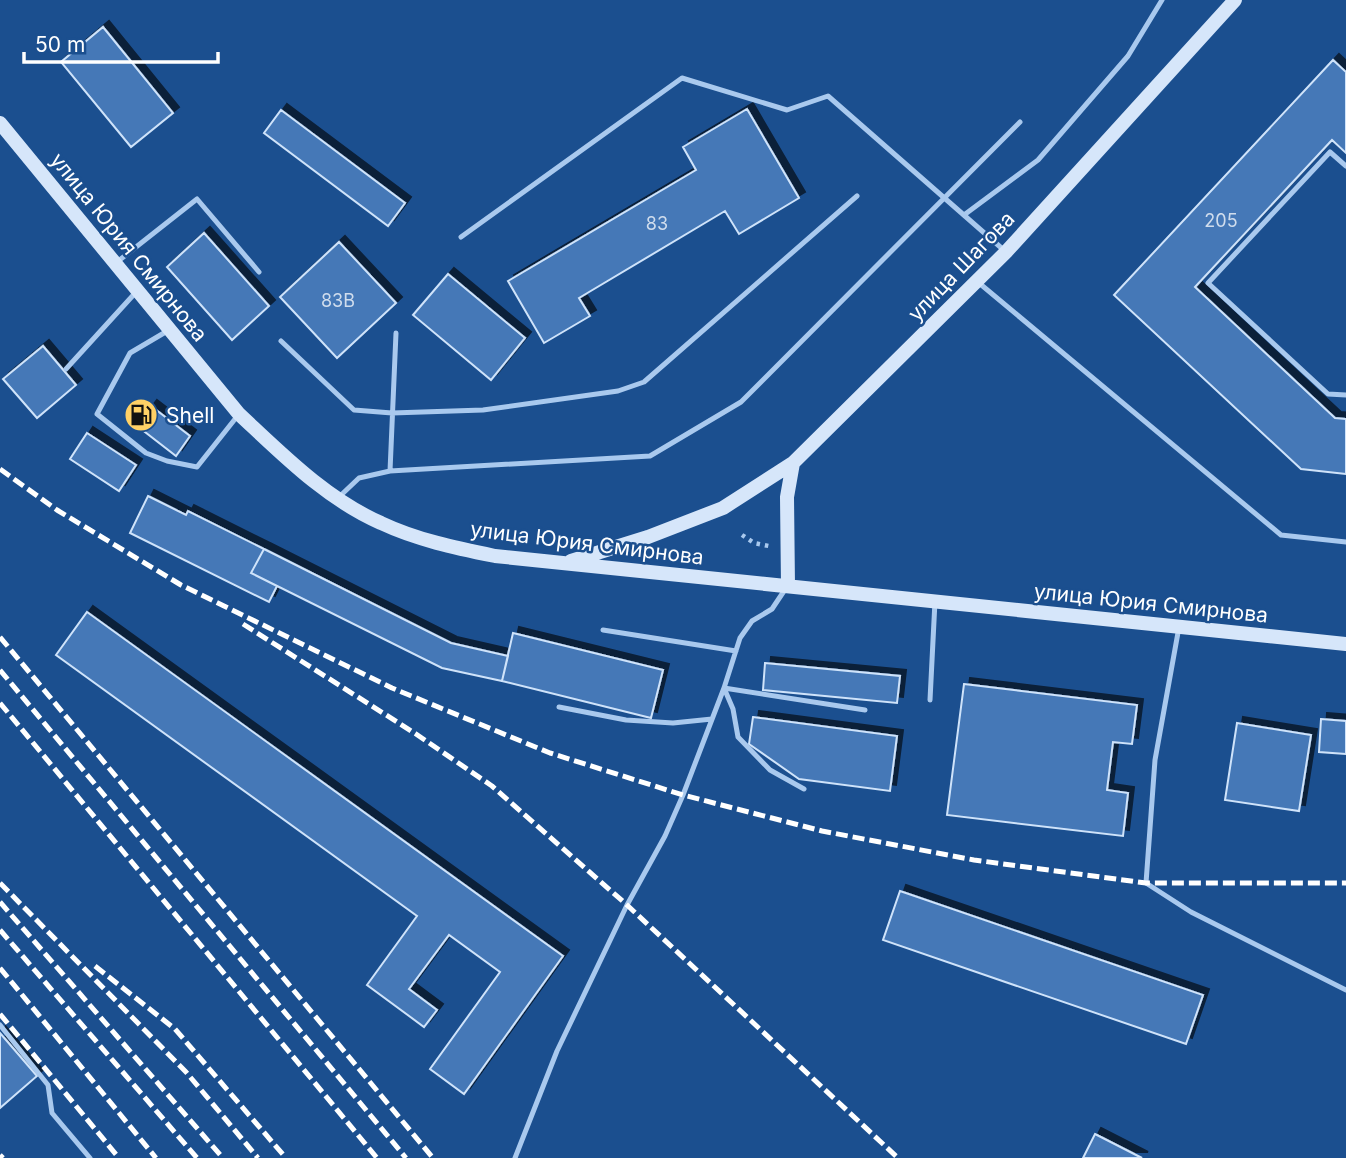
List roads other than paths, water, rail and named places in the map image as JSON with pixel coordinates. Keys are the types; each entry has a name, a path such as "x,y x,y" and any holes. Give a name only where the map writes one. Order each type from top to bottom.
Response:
{"main road":[{"name":"улица Шагова","path":"563,564 648,537 723,508 793,463 1006,252 1235,0"},
{"name":"улица Юрия Смирнова","path":"0,123 239,414 284,456 337,499 380,523 439,544 495,556 1346,644"},
{"path":"788,586 787,497 793,463"}],"lane":[{"path":"964,215 1038,160 1128,56 1162,0"},
{"path":"461,237 682,78 787,110 828,96 1006,252"},
{"path":"337,499 359,478 390,471 650,456 741,402 1020,122"},
{"path":"1346,166 1330,152 1208,283 1328,394 1346,395"},
{"path":"281,341 354,410 392,413 483,410 618,391 644,382 857,196"},
{"path":"114,264 197,199 259,271"},
{"path":"976,281 1281,535 1346,542"},
{"path":"66,369 137,291"},
{"path":"169,330 130,353 97,414 146,453 167,461 197,467 239,414"},
{"path":"390,471 396,333"},
{"path":"515,1158 557,1051 627,905 665,836 724,688 740,638 752,621 772,609 788,586"},
{"path":"930,700 935,601"},
{"path":"1179,627 1155,760 1146,883 1191,912 1346,990"},
{"path":"603,630 736,651"},
{"path":"724,688 865,710"},
{"path":"724,688 733,709 738,737 770,770 804,789"},
{"path":"559,707 626,720 673,723 712,719"},
{"path":"0,1025 48,1085 52,1113 90,1158"}],"railway":[{"path":"0,469 57,510 181,585 392,688 550,753 683,795 822,831 974,860 1146,883 1346,883"},
{"path":"243,624 416,734 492,786 627,905 898,1158"},
{"path":"0,637 433,1158"},
{"path":"0,670 406,1158"},
{"path":"0,703 377,1158"},
{"path":"0,883 186,1072 258,1158"},
{"path":"0,902 223,1158"},
{"path":"0,930 197,1158"},
{"path":"95,966 175,1029 286,1158"},
{"path":"0,968 156,1158"},
{"path":"0,1014 119,1158"},
{"path":"0,1155 3,1158"}],"place":[{"name":"Shell","path":"141,415"}]}
